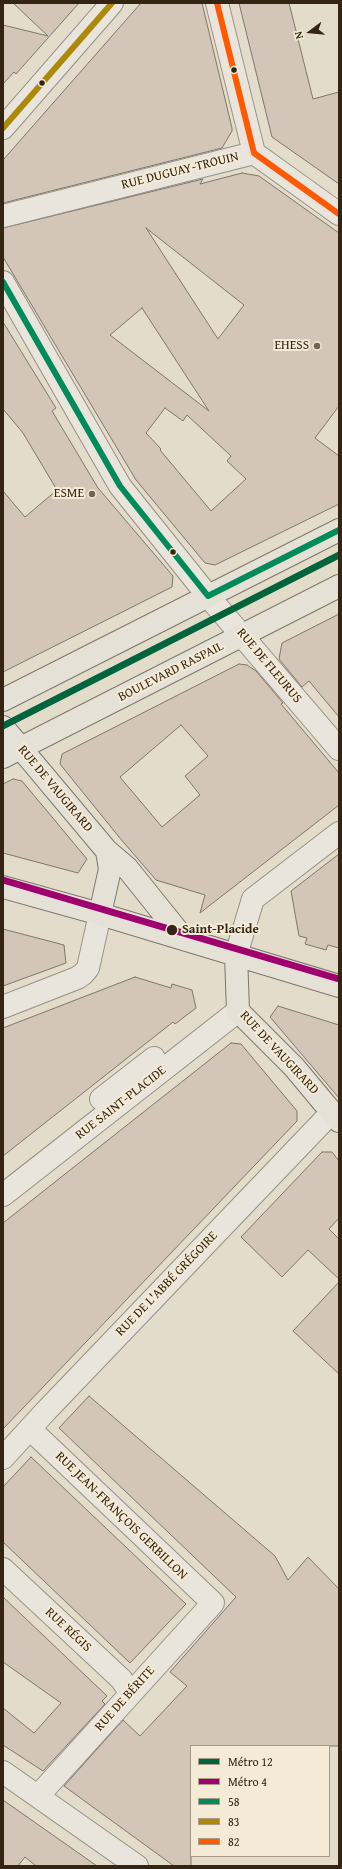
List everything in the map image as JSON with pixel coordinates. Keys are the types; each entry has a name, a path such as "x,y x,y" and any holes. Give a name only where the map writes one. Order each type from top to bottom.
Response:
{"main road":[{"path":"3,700 339,530"},
{"name":"BOULEVARD RASPAIL","path":"12,753 339,586"},
{"name":"RUE DE VAUGIRARD","path":"3,727 12,753 107,851 127,868 184,939"},
{"path":"100,914 110,869 107,851"},
{"path":"3,888 100,914 339,986"},
{"name":"RUE DE VAUGIRARD","path":"236,955 238,1011 294,1067 336,1116"}],"street":[{"path":"3,128 112,3"},
{"name":"RUE DUGUAY-TROUIN","path":"3,216 254,153 217,3"},
{"path":"254,153 339,214"},
{"name":"RUE DE FLEURUS","path":"3,282 120,486 208,596 243,635 339,749"},
{"path":"236,955 253,899 339,833"},
{"path":"3,1007 77,978 83,974 88,968 100,914"},
{"name":"RUE SAINT-PLACIDE","path":"3,1195 238,1011"},
{"path":"101,1099 158,1055 185,1053"},
{"name":"RUE DE L'ABBÉ GRÉGOIRE","path":"3,1458 45,1412 336,1116"},
{"name":"RUE JEAN-FRANÇOIS GERBILLON","path":"30,1429 213,1603"},
{"name":"RUE RÉGIS","path":"3,1569 121,1680 130,1692"},
{"name":"RUE DE BÉRITE","path":"38,1796 130,1692 213,1603"},
{"path":"3,1772 137,1866"}],"building":[{"path":"13,3 79,3 16,74 14,72 3,84 3,25 48,36"},
{"path":"141,3 202,3 232,128 232,131 222,148 3,203 3,160"},
{"path":"239,3 289,3 313,99 339,92 339,184 272,137"},
{"path":"242,173 259,176 339,233 339,406 315,438 339,456 339,504 215,565 205,563 136,480 3,257 3,228 203,179 200,184","holes":["146,228 244,305 218,339","142,308 209,411 110,335","165,408 183,421 187,415 231,456 227,461 246,479 211,511 160,450 161,449 146,433"]},
{"path":"3,322 56,408 52,411 98,488 173,576 172,587 3,672 3,491 25,517 57,490 23,433 3,409"},
{"path":"339,614 339,717 309,681 302,687 279,659 282,643"},
{"path":"239,664 247,665 256,671 283,703 281,704 339,773 339,805 200,913 205,895 156,880 60,764 62,754","holes":["181,725 208,756 185,776 200,795 162,827 120,777"]},
{"path":"13,779 22,781 87,859 78,873 3,853 3,784"},
{"path":"339,854 339,948 328,945 326,950 305,944 307,938 299,936 291,891"},
{"path":"3,929 64,945 66,963 3,986"},
{"path":"135,977 171,988 172,984 192,990 196,1008 175,1024 173,1022 3,1156 3,1028"},
{"path":"278,1006 339,1025 339,1098 270,1017"},
{"path":"231,1043 241,1044 297,1111 297,1121 3,1429 3,1223"},
{"path":"322,1152 332,1152 339,1161 339,1218 329,1229 339,1239 339,1279 308,1250 282,1277 241,1237"},
{"path":"339,1282 339,1374 293,1331"},
{"path":"89,1396 275,1556 288,1580 308,1557 339,1589 339,1746 190,1745 191,1866 174,1866 64,1786 123,1720 140,1736 187,1686 170,1672 236,1597 59,1428"},
{"path":"31,1457 186,1604 130,1663 3,1542 3,1487"},
{"path":"3,1597 107,1696 102,1701 105,1704 43,1771 3,1745 3,1708 34,1733 61,1703 3,1662"},
{"path":"3,1800 97,1866 36,1866 25,1857 18,1866 3,1866"}],"metro line":[{"name":"12","path":"3,726 339,555"},
{"name":"4","path":"3,880 339,979"}],"transit line":[{"name":"83","path":"3,128 112,3"},
{"name":"82","path":"217,3 254,153 339,214"},
{"name":"58","path":"3,282 120,486 208,596 339,530"}],"place":[{"name":"EHESS","path":"317,346"},
{"name":"ESME","path":"92,494"},
{"name":"Saint-Placide","path":"172,930"}]}
